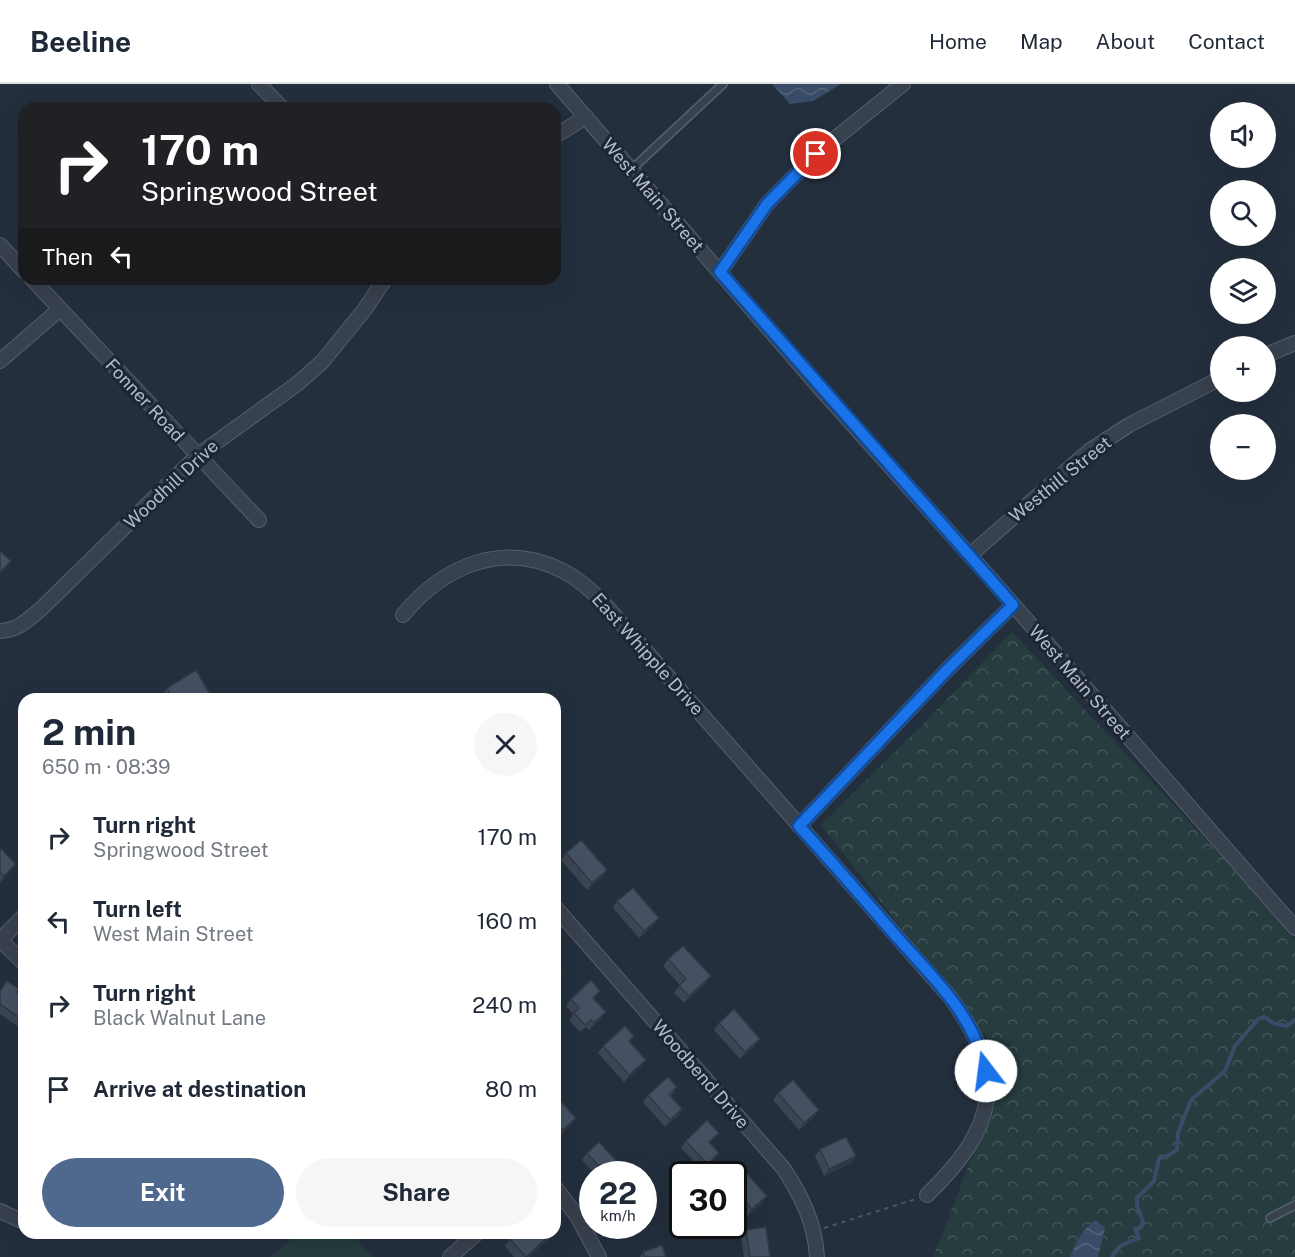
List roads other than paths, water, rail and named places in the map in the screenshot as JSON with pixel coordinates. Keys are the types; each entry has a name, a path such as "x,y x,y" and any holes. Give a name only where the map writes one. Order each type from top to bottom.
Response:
{"street":[{"path":"259,84 270,102"},
{"name":"West Main Street","path":"557,84 819,387 970,555 1295,928"},
{"path":"720,272 767,204 816,154 903,84"},
{"path":"561,132 586,117"},
{"path":"0,245 18,264"},
{"name":"Fonner Road","path":"38,285 259,520"},
{"name":"Woodhill Drive","path":"0,631 22,625 197,456 310,374 334,348 381,285"},
{"path":"0,361 60,309"},
{"path":"1276,351 1295,343"},
{"name":"Westhill Street","path":"970,555 1089,451 1129,425 1210,384"},
{"name":"East Whipple Drive","path":"403,615 415,600 434,583 455,570 496,558 518,557 543,562 582,582 600,599 950,997 973,1030 982,1052 986,1071 987,1092 984,1111 967,1151 927,1195"},
{"path":"799,826 947,670 1013,605"},
{"name":"Woodbend Drive","path":"561,914 775,1158 800,1195 813,1231 817,1257"},
{"path":"18,922 0,940 18,957"},
{"path":"561,1195 577,1216 599,1257"},
{"path":"0,1211 18,1219"},
{"path":"450,1257 470,1239"}],"lane":[{"path":"632,170 723,84"},
{"path":"1269,1218 1295,1205"}],"water":[{"path":"772,84 841,84 813,101 790,104"},
{"path":"1096,1220 1105,1228 1098,1257 1070,1257 1083,1232"}],"waterway":[{"path":"1112,1257 1120,1246 1139,1238 1135,1229 1140,1228 1143,1222 1137,1198 1154,1181 1159,1159 1177,1150 1178,1133 1191,1100 1225,1071 1235,1046 1258,1019 1265,1017 1273,1023 1287,1026 1295,1020"}]}
